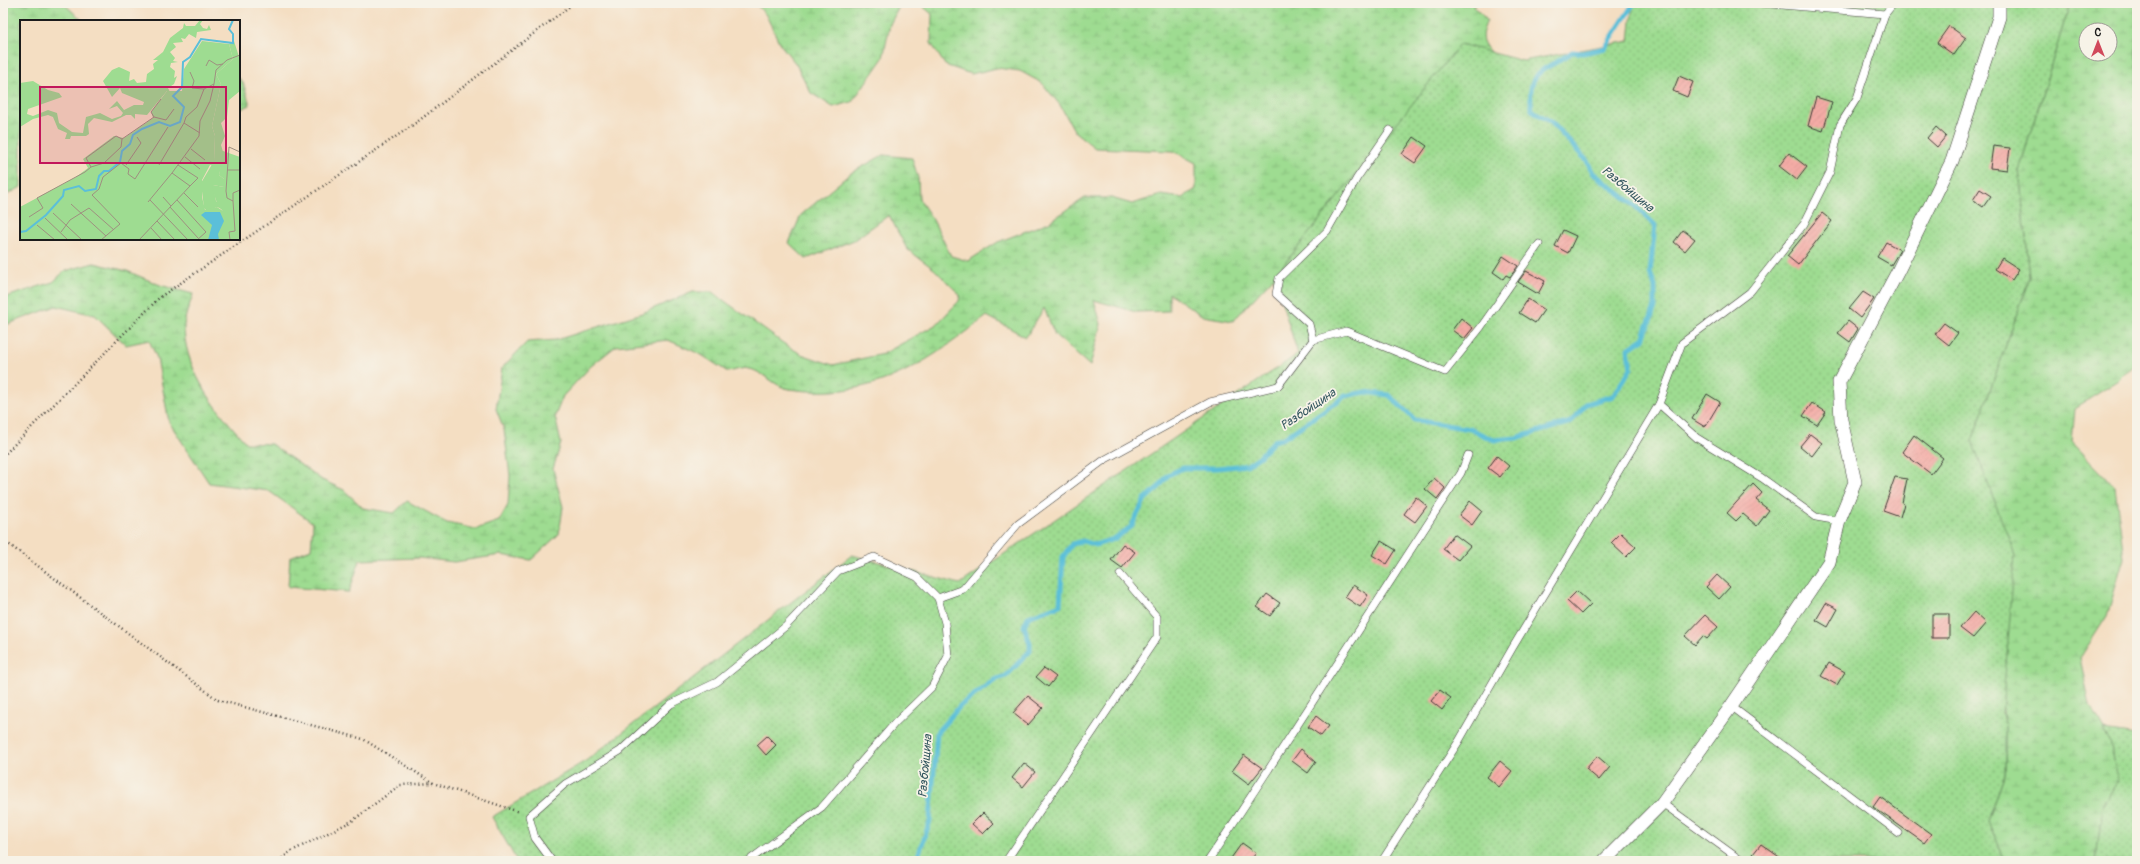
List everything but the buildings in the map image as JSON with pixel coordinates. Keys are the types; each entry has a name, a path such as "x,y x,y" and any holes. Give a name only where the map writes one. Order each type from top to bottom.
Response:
{"street":[{"path":"1604,861 1662,803 1731,706 1829,562 1839,521 1855,482 1841,420 1839,382 1898,271 1952,161 1999,16 1999,3"}],"lane":[{"path":"1760,3 1885,14"},
{"path":"1382,861 1459,741 1528,620 1659,404 1682,343 1750,292 1804,224 1830,172 1840,125 1857,98 1885,14 1894,3"},
{"path":"1313,340 1310,324 1276,294 1279,278 1327,230 1357,178 1390,130"},
{"path":"938,598 962,589 1018,524 1104,460 1210,402 1278,386 1313,340 1346,331 1445,372 1481,327 1539,244"},
{"path":"1659,404 1697,438 1762,478 1816,517 1839,521"},
{"path":"1208,861 1275,762 1384,590 1462,473 1468,455"},
{"path":"552,861 535,838 529,816 565,784 620,750 671,704 717,682 786,626 838,571 874,557 917,577 938,598 945,623 948,656 932,687 895,723 822,807 748,861"},
{"path":"1006,861 1157,637 1157,617 1120,574"},
{"path":"1731,706 1899,833"},
{"path":"1662,803 1742,861"}],"path":[{"path":"3,456 160,297 413,125 574,3"},
{"path":"3,540 218,700 364,739 433,784 529,816"},
{"path":"279,861 290,852 352,821 400,785 433,784"}],"green space":[{"path":"3,3 63,3 82,20 20,20 20,188 3,197"},
{"path":"755,3 1476,3 1474,7 1487,20 1482,37 1484,44 1491,53 1460,45 1274,277 1233,321 1203,316 1169,293 1169,311 1136,312 1094,300 1101,324 1090,366 1055,335 1044,308 1026,337 987,316 964,334 919,364 872,384 847,390 819,391 784,388 754,370 741,369 728,372 700,354 668,340 616,346 591,366 563,396 555,416 561,443 553,469 563,507 559,534 531,560 501,555 454,562 419,558 360,560 349,592 288,587 290,557 311,549 313,523 269,491 209,483 169,422 157,358 149,340 126,345 95,315 56,306 3,326 3,298 53,282 65,271 94,263 127,271 160,285 193,294 184,326 186,346 191,362 197,377 214,405 246,443 271,444 322,480 344,490 363,508 394,513 407,501 447,523 476,529 499,521 508,505 510,476 504,429 496,409 502,368 527,342 556,340 642,313 693,292 712,292 783,343 801,354 833,365 883,354 937,324 959,301 960,295 934,269 907,249 889,215 854,240 806,259 789,243 801,215 851,173 883,155 912,158 918,178 919,199 933,220 951,256 968,261 998,242 1049,222 1085,198 1111,198 1132,204 1161,195 1182,198 1196,189 1196,163 1173,151 1095,148 1075,132 1060,105 1042,83 1020,71 997,68 971,74 945,65 931,43 932,14 921,5 900,5 890,24 883,58 852,102 833,107 811,93 796,64 780,44 766,15"},
{"path":"1633,3 2070,3 2019,170 2030,277 1972,441 2015,556 2002,713 2005,728 2005,773 1988,822 2001,850 2004,861 517,861 492,817 587,760 852,555 960,584 1298,354 1274,277 1460,44 1523,61 1629,41"},
{"path":"2070,3 2137,3 2137,324 2134,329 2137,332 2137,361 2119,380 2075,408 2072,442 2115,487 2124,558 2107,616 2080,658 2090,706 2110,741 2118,780 2102,808 2096,861 2004,861 2001,850 1988,822 2005,773 2005,728 1972,441 2030,277 2019,170"},
{"path":"240,79 243,83 250,105 240,110"},
{"path":"2103,730 2137,735 2137,861 2096,861 2102,808 2118,780 2110,741"}],"waterway":[{"name":"Разбойщина","path":"910,861 918,856 930,821 937,732 961,705 994,680 1006,676 1030,651 1030,644 1024,626 1028,617 1060,605 1063,557 1072,544 1083,541 1095,545 1114,539 1131,527 1145,499 1159,487 1168,475 1183,468 1217,468 1247,465 1259,457 1274,441 1284,438 1345,396 1365,392 1389,395 1415,420 1470,429 1494,440 1516,438 1571,422 1586,404 1613,396 1631,368 1628,349 1643,339 1655,307 1655,286 1650,273 1655,225 1632,203 1593,173 1587,161 1551,122 1532,110 1531,96 1534,78 1546,68 1572,52 1583,53 1605,48 1634,3"}]}
